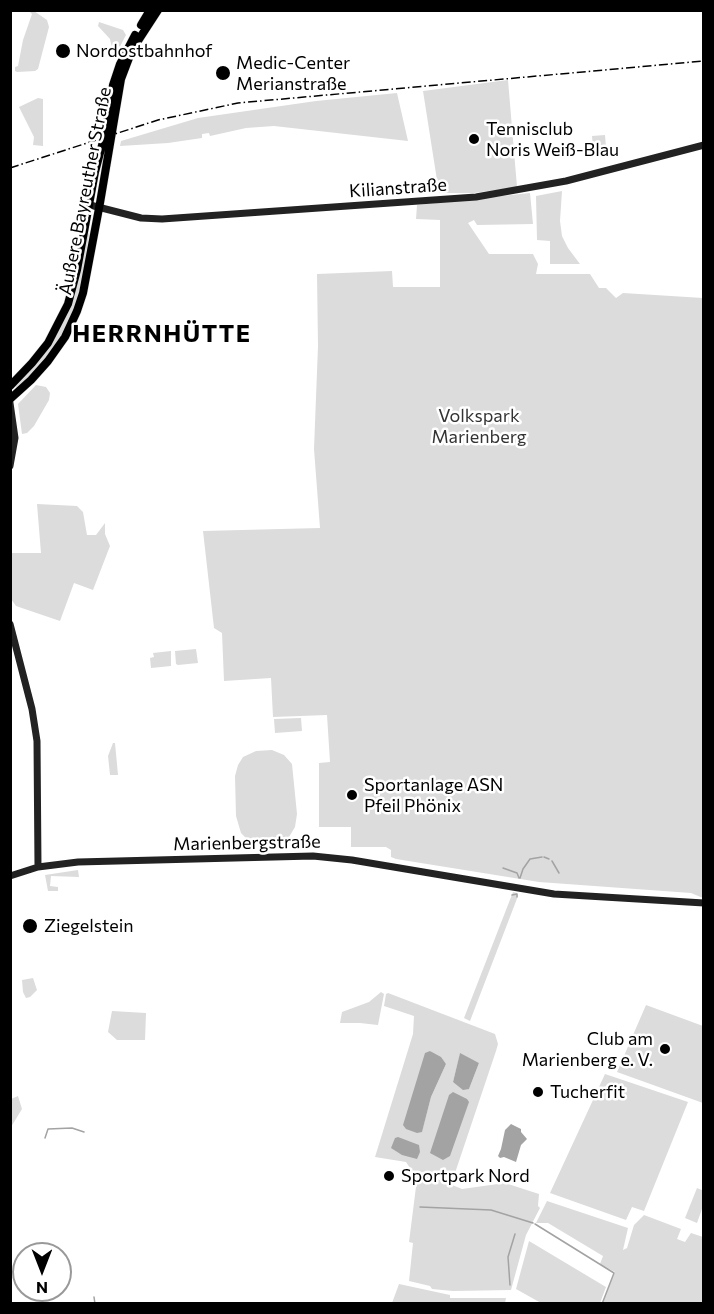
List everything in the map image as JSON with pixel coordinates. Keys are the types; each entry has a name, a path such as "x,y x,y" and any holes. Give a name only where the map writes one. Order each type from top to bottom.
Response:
{"main road":[{"name":"Äußere Bayreuther Straße","path":"10,401 43,367 70,326 83,293 90,205 116,75 128,47 150,10"},
{"name":"Äußere Bayreuther Straße","path":"10,386 38,357 62,320 89,232 99,208 123,71 135,45 158,10"},
{"name":"Kilianstraße","path":"90,205 141,218 162,219 476,197 566,181 704,145"},
{"path":"10,401 15,443 10,466"},
{"path":"10,624 35,730 38,766 38,867"},
{"name":"Marienbergstraße","path":"10,876 38,867 94,862 299,856 343,858 579,895 704,903"}],"green space":[{"path":"29,11 34,11 47,20 49,27 38,69 17,72 15,67 18,66 23,40 32,14"},
{"path":"99,22 123,30 126,35 114,58 110,39 98,26"},
{"name":"Tennisclub Noris Weiß-Blau","path":"508,80 517,187 474,193 439,193 423,91"},
{"path":"397,93 408,141 274,126 246,128 210,136 209,133 202,134 202,138 168,143 120,146 121,141 198,118 316,101"},
{"path":"38,98 43,99 43,146 33,145 34,137 19,107"},
{"path":"605,135 606,147 593,148 592,136"},
{"path":"562,191 560,221 562,236 580,264 550,264 550,241 537,240 536,196"},
{"name":"Volkspark Marienberg","path":"530,193 533,224 477,225 474,220 468,223 489,254 533,254 538,264 536,274 590,274 599,288 606,288 616,298 623,293 703,298 703,898 691,893 539,882 396,859 391,857 391,850 386,847 351,847 351,827 319,827 319,763 330,762 327,715 273,717 271,678 224,681 222,633 214,628 203,531 320,528 314,449 318,346 317,274 392,271 393,287 440,287 440,220 416,219 417,205"},
{"path":"87,232 89,234 80,296 57,346 18,390 15,386 44,354 66,315"},
{"path":"36,385 46,387 50,393 49,400 34,426 27,433 22,434 18,404"},
{"path":"37,504 77,506 83,512 87,535 96,535 105,523 105,534 110,546 93,590 74,583 60,621 16,606 11,599 11,553 41,553"},
{"path":"196,649 198,663 176,664 175,651"},
{"path":"171,651 171,666 151,668 150,658 154,657 153,653"},
{"path":"301,718 302,731 275,733 274,719"},
{"path":"115,743 118,775 110,775 108,756"},
{"path":"272,750 284,755 292,764 297,814 295,827 289,837 278,844 266,846 251,843 241,833 236,816 235,776 243,757 256,751"},
{"path":"78,870 79,877 51,876 50,886 58,887 58,891 48,891 45,875"},
{"path":"513,892 518,896 470,1021 464,1018"},
{"path":"33,978 37,990 26,998 22,980"},
{"path":"381,992 384,994 378,1025 340,1023 342,1012 369,1002"},
{"path":"386,994 495,1034 498,1044 496,1051 455,1173 420,1172 462,1189 505,1183 539,1194 538,1206 540,1208 526,1235 511,1290 453,1291 432,1289 430,1286 409,1281 413,1243 409,1242 418,1171 412,1171 406,1162 375,1157 413,1034 414,1016 384,1006","holes":["430,1051 446,1064 431,1097 422,1131","460,1054 479,1063 469,1089 453,1082"]},
{"name":"Club am Marienberg e. V.","path":"646,1005 703,1026 703,1103 617,1072"},
{"path":"112,1011 146,1013 145,1040 117,1040 108,1032"},
{"path":"605,1074 688,1102 644,1211 632,1207 626,1220 550,1193"},
{"path":"18,1096 22,1109 11,1127 11,1099"},
{"path":"697,1188 704,1191 703,1206 697,1223 685,1218"},
{"path":"547,1201 628,1228 623,1250 627,1248 634,1225 644,1215 681,1229 677,1239 685,1242 691,1233 703,1237 703,1303 602,1303 615,1272 600,1264 603,1256 548,1223 536,1223"},
{"path":"529,1241 606,1287 600,1303 541,1303 516,1289"},
{"path":"399,1284 450,1295 450,1298 506,1298 505,1303 392,1303"}],"shaded area":[{"path":"430,1051 441,1057 446,1064 431,1097 422,1132 417,1133 406,1129 403,1125 425,1053"},
{"path":"460,1053 479,1063 469,1089 463,1090 453,1082"},
{"path":"453,1092 469,1102 450,1156 443,1160 430,1153 449,1095"},
{"path":"511,1124 521,1129 527,1139 521,1145 516,1162 498,1156 505,1130"},
{"path":"395,1138 419,1145 420,1152 417,1159 402,1155 391,1148"}],"waterway":[{"path":"520,878 530,859 542,857"},
{"path":"544,857 549,859"},
{"path":"552,861 559,873"},
{"path":"503,868 517,873 519,878"},
{"path":"512,895 517,894 517,897"},
{"path":"45,1138 48,1129 72,1128 84,1132"},
{"path":"420,1207 491,1210 533,1223"},
{"path":"535,1224 614,1273 602,1304"},
{"path":"510,1285 508,1257 515,1234"},
{"path":"94,1297 95,1304"}],"railway":[{"path":"10,168 158,120 238,103 704,61"}],"place":[{"name":"Nordostbahnhof","path":"63,51"},
{"name":"Medic-Center Merianstraße","path":"223,73"},
{"name":"Tennisclub Noris Weiß-Blau","path":"474,139"},
{"name":"Sportanlage ASN Pfeil Phönix","path":"352,795"},
{"name":"Ziegelstein","path":"30,926"},
{"name":"Club am Marienberg e. V.","path":"665,1049"},
{"name":"Tucherfit","path":"538,1092"},
{"name":"Sportpark Nord","path":"389,1176"}],"district":[{"name":"HERRNHÜTTE","path":"162,334"}]}
